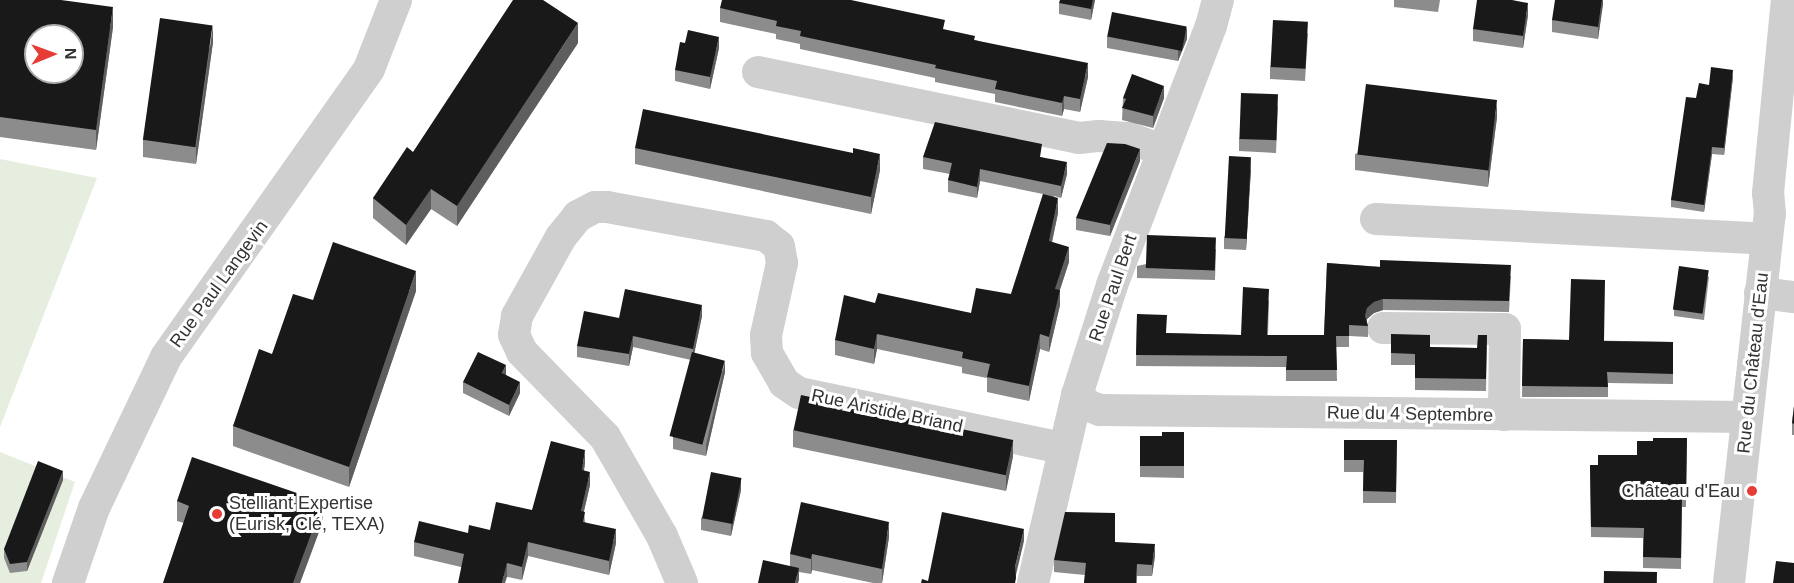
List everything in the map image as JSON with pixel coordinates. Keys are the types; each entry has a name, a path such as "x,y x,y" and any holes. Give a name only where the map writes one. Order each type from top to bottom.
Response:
{"street":[{"name":"Rue Paul Langevin","path":"68,583 94,508 166,357 369,69 396,0"},
{"name":"Rue Paul Bert","path":"1033,583 1077,395 1112,285 1211,26 1218,0"},
{"name":"Rue du Château d'Eau","path":"1729,583 1768,227 1768,193 1786,0"},
{"path":"758,72 1080,138 1099,136 1129,138 1162,150"},
{"name":"Rue du Château d'Eau","path":"1768,227 1781,196 1794,146"},
{"name":"Rue Aristide Briand","path":"682,583 662,536 605,437 522,352 514,335 517,316 561,237 578,216 595,207 607,207 766,236 779,246 782,263 766,335 767,353 784,383 799,393 1063,448"},
{"path":"1376,219 1768,227"},
{"path":"1760,293 1794,297"},
{"path":"1383,328 1517,329 1504,415"},
{"name":"Rue du 4 Septembre","path":"1077,395 1089,406 1100,410 1747,417"}],"shaded area":[{"path":"0,159 97,178 0,427"},
{"path":"0,452 75,482 41,583 0,583"}],"building":[{"path":"0,0 61,0 113,7 96,130 0,117"},
{"path":"513,0 543,0 578,23 457,206 431,189 406,225 373,198 407,147 413,152"},
{"path":"722,0 851,0 945,20 943,29 975,36 974,40 1088,63 1080,99 1064,96 1062,103 995,89 997,81 935,68 936,65 800,36 801,31 776,26 777,21 720,8"},
{"path":"1060,0 1093,0 1091,9 1059,3"},
{"path":"1477,0 1512,0 1528,3 1523,36 1473,29"},
{"path":"1555,0 1602,0 1598,27 1552,20"},
{"path":"1112,12 1187,27 1182,51 1107,37"},
{"path":"160,18 212,25 195,147 143,140"},
{"path":"1273,20 1308,22 1305,69 1271,67"},
{"path":"688,30 719,37 710,77 675,70 680,42 685,43"},
{"path":"1711,67 1733,70 1724,148 1712,147 1704,205 1671,200 1686,97 1696,98 1699,83 1709,85"},
{"path":"1132,74 1164,86 1153,116 1122,108 1126,99 1123,98"},
{"path":"1366,84 1497,100 1488,171 1357,154"},
{"path":"1241,93 1278,94 1276,140 1239,139"},
{"path":"643,109 853,153 853,148 880,154 871,197 635,148"},
{"path":"935,122 1042,144 1040,157 1067,162 1061,186 980,169 977,187 948,180 952,163 923,157"},
{"path":"1107,143 1125,144 1140,149 1110,225 1076,218"},
{"path":"1229,156 1251,157 1247,239 1225,238"},
{"path":"1043,194 1058,198 1049,241 1069,247 1055,289 1060,290 1049,337 1040,334 1029,386 987,377 990,364 962,358 963,352 877,334 874,349 835,340 844,295 875,303 878,293 971,313 976,288 1011,294"},
{"path":"1147,235 1216,237 1215,270 1146,268"},
{"path":"333,242 416,271 349,467 233,426 259,349 272,354 293,294 313,300"},
{"path":"1380,260 1511,265 1509,301 1383,299 1374,302 1367,308 1365,316 1368,326 1349,325 1349,336 1336,336 1337,370 1286,370 1287,356 1136,355 1137,314 1167,315 1166,333 1241,335 1243,287 1269,289 1267,335 1324,335 1327,263 1380,267"},
{"path":"1679,266 1709,270 1703,314 1673,310"},
{"path":"1571,279 1605,280 1604,341 1673,342 1673,374 1607,372 1608,387 1522,386 1523,339 1569,340"},
{"path":"625,289 702,305 693,349 633,336 629,354 577,346 584,311 619,318"},
{"path":"1391,334 1430,335 1430,347 1477,348 1478,335 1487,335 1486,379 1415,378 1415,354 1391,353"},
{"path":"478,352 506,365 502,373 520,382 509,405 463,382"},
{"path":"692,352 725,361 702,445 669,436"},
{"path":"801,395 1013,440 1006,475 794,430"},
{"path":"1162,432 1184,432 1184,466 1140,466 1140,436 1162,436"},
{"path":"1653,438 1687,438 1686,497 1682,497 1681,558 1643,557 1644,528 1591,527 1590,465 1598,465 1598,455 1637,455 1637,441 1653,441"},
{"path":"1344,440 1397,440 1396,492 1363,491 1364,460 1344,460"},
{"path":"551,441 585,450 582,470 590,472 581,511 585,512 583,522 616,529 609,561 528,542 522,567 507,563 502,583 458,583 464,554 414,542 419,521 468,533 469,525 490,530 496,502 532,510"},
{"path":"192,457 323,502 293,583 163,583 189,506 177,501"},
{"path":"38,461 63,471 27,562 10,564 4,549"},
{"path":"711,472 741,478 732,524 702,518"},
{"path":"801,502 889,522 882,569 812,554 811,559 790,554"},
{"path":"942,512 1024,529 1015,567 1015,583 921,583 922,579 928,581"},
{"path":"1065,512 1115,513 1115,542 1155,544 1152,565 1137,564 1136,583 1084,583 1086,563 1054,560"},
{"path":"763,560 799,568 795,583 758,583"},
{"path":"1776,561 1794,563 1794,583 1773,583"},
{"path":"1604,571 1657,572 1657,583 1604,583"}],"place":[{"name":"Château d'Eau","path":"1752,491"},
{"name":"Stelliant Expertise (Eurisk, Clé, TEXA)","path":"217,514"}]}
